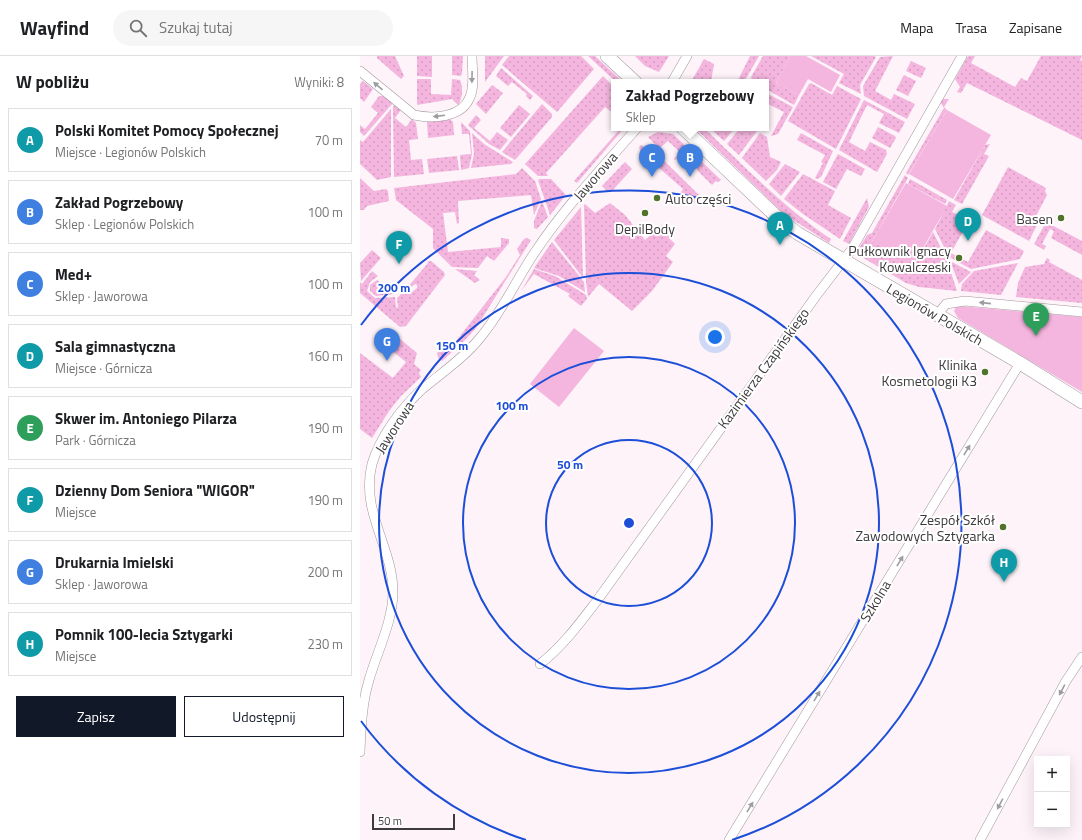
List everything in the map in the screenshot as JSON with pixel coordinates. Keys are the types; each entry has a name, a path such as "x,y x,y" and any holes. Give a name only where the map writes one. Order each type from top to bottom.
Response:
{"street":[{"path":"360,71 414,115 425,118 454,113 459,110 470,97 472,56"},
{"path":"607,56 632,79"},
{"path":"674,79 687,56"},
{"name":"Kazimierza Czapińskiego","path":"540,664 551,656 596,602 852,249 962,56"},
{"name":"Jaworowa","path":"360,752 367,689 389,617 393,592 388,563 364,486 374,459 397,418 414,397 478,341 555,223 634,131"},
{"name":"Legionów Polskich","path":"686,131 779,219 805,238 1020,363 1082,402"},
{"path":"937,315 946,304 965,300 1082,312"},
{"name":"Szkolna","path":"729,840 1020,363"},
{"path":"980,840 1066,682 1082,656"}],"shaded area":[{"path":"377,56 395,56 404,76 401,79 377,58"},
{"path":"417,56 432,56 432,77 417,76"},
{"path":"452,56 463,56 461,76 452,75"},
{"path":"485,56 504,56 485,82"},
{"path":"509,56 581,56 594,69 557,112 502,65"},
{"path":"588,56 595,56 620,79 613,79"},
{"path":"635,56 669,56 659,72 645,66"},
{"path":"750,56 759,56 746,79 738,79"},
{"path":"763,56 790,56 776,83 799,95 794,105 769,91 769,79 752,79 751,77"},
{"path":"790,56 806,56 840,75 831,92 808,79 799,95 776,83"},
{"path":"811,56 876,57 860,85 861,94 839,83 844,74"},
{"path":"893,56 875,91 891,100 894,94 915,104 907,119 864,96 863,86 880,57"},
{"path":"968,56 975,56 971,63 1015,87 1021,78 1027,81 1041,56 1082,56 1080,60 1082,61 1082,140 967,83 961,93 957,92 960,87 955,79"},
{"path":"704,59 714,64 712,79 693,79"},
{"path":"911,61 926,68 921,78 906,71"},
{"path":"501,68 533,96 530,100 526,96 527,94 512,82 508,86 496,76"},
{"path":"904,75 916,81 908,96 896,90"},
{"path":"603,76 611,84 611,112 605,107 546,173 548,176 538,176 525,164"},
{"path":"417,79 431,79 431,94 451,95 452,79 460,80 462,92 458,105 452,99 417,105"},
{"path":"363,81 373,89 364,102 360,98 360,84"},
{"path":"811,83 832,95 837,86 861,99 836,149 788,121"},
{"path":"492,85 503,93 486,114 476,104"},
{"path":"769,95 793,107 778,134 771,136 784,112 769,104"},
{"path":"379,96 384,96 393,103 364,136 360,132 360,125 365,129 378,113 371,107"},
{"path":"943,99 949,99 944,107 947,110 908,175 906,173 944,108 941,103"},
{"path":"864,100 905,122 899,133 879,123 884,114 867,105 849,142 865,151 870,142 886,150 887,154 877,172 839,150"},
{"path":"542,104 552,114 552,117 515,160 502,152"},
{"path":"395,105 401,110 395,118 406,127 412,119 416,123 418,139 409,140 411,160 422,159 424,174 394,177 393,107"},
{"path":"519,105 530,114 511,137 500,128"},
{"path":"391,109 391,177 377,180 360,164 360,140 363,142"},
{"path":"947,110 991,135 953,199 909,174"},
{"path":"476,115 481,120 474,128 490,141 497,132 508,140 500,150 489,144 468,125"},
{"path":"450,119 453,122 454,135 428,138 427,122"},
{"path":"461,122 470,131 472,154 469,168 461,170 460,155 471,154 469,134 462,134"},
{"path":"878,127 895,136 896,138 890,148 872,138"},
{"path":"618,131 621,131 577,183 574,181"},
{"path":"698,131 707,131 781,201 831,239 829,243 784,214"},
{"path":"713,131 732,131 724,141"},
{"path":"738,131 757,131 739,155 727,144"},
{"path":"658,132 673,134 696,156 690,161 683,155 675,160 674,159 680,152 668,141 661,147 658,147 648,137"},
{"path":"472,133 484,144 513,162 511,164 471,168 474,154"},
{"path":"760,133 767,137 770,157 781,162 777,170 766,181 742,158"},
{"path":"801,133 833,151 821,177 817,179 815,178 823,163 821,162 825,155 797,140"},
{"path":"990,144 984,154 989,156 962,204 954,200 985,145"},
{"path":"641,145 650,152 652,149 700,196 693,205 684,201 685,196 681,192 683,189 649,159 653,155 651,153 644,161 639,147"},
{"path":"838,154 865,169 861,176 847,169 836,189 823,182"},
{"path":"457,156 459,170 429,173 427,159"},
{"path":"699,159 721,180 718,182 716,181 712,185 699,172 694,163"},
{"path":"625,162 632,169 612,191 607,191 602,186"},
{"path":"785,164 800,172 781,196 769,184"},
{"path":"1008,167 1046,188 1045,191 1047,195 1035,218 1039,221 1029,241 982,215"},
{"path":"522,168 535,181 541,199 534,215 531,195 458,201 459,223 457,224 455,212 443,213 448,252 501,247 501,238 509,239 509,243 494,261 487,256 478,268 452,267 433,248 433,229 396,200 394,188 516,174"},
{"path":"803,174 835,191 828,205 851,218 840,239 784,199"},
{"path":"905,175 908,178 872,241 915,264 933,232 947,260 957,291 919,287 906,283 860,256 861,252 858,250 867,235 872,233"},
{"path":"360,178 374,191 386,189 388,191 389,201 367,206 364,210 360,210"},
{"path":"551,179 566,195 550,215 538,180"},
{"path":"910,179 947,200 945,204 908,184"},
{"path":"906,183 947,206 914,264 872,241"},
{"path":"867,198 869,207 849,244 843,241"},
{"path":"542,201 548,217 537,229 534,228 534,221"},
{"path":"949,201 956,205 952,212 969,220 951,253 968,262 986,230 1024,251 1020,259 971,269 949,257 935,229"},
{"path":"610,203 625,215 645,240 662,225 673,230 674,233 669,238 675,244 666,256 673,262 652,291 632,311 599,284 588,297 586,282 584,205 585,204 595,213"},
{"path":"581,207 583,278 554,240"},
{"path":"1046,222 1082,241 1082,255 1051,238 1054,231 1050,229 1042,244 1046,246 1044,250 1034,244"},
{"path":"527,238 531,240 476,328 442,361 439,359 437,354 440,347 449,350 506,277 520,255 517,249 524,239"},
{"path":"552,242 584,282 585,292 559,276 534,268"},
{"path":"372,250 381,258 361,281 360,263"},
{"path":"1047,258 1050,260 1049,262 1082,280 1082,303 1016,297 1018,283 1025,267 1044,264"},
{"path":"431,261 444,272 445,275 406,326 400,327 360,293 360,282 362,284 372,271 378,276 370,282 367,291 375,298 395,297 396,307 398,308 397,298 404,291 411,293 417,288 417,285 415,284 409,289 407,288 428,263 427,262"},
{"path":"950,261 971,272 959,284"},
{"path":"1018,263 1001,295 961,291 962,284 974,271"},
{"path":"455,269 477,271 474,275 480,280 475,283"},
{"path":"534,269 555,276 586,295 587,299 581,306 568,296 570,294 534,274 521,291"},
{"path":"377,280 394,294 376,296 370,291 370,285"},
{"path":"960,306 1082,317 1082,392 958,318 954,311 956,307"},
{"path":"574,328 604,351 559,407 530,384"},
{"path":"389,333 392,335 393,333 417,353 414,364 421,370 419,373 421,377 401,396 389,411 372,438 360,429 360,353 393,378 406,362 380,341"}],"place":[{"name":"Med+","path":"652,177"},
{"name":"Zakład Pogrzebowy","path":"690,177"},
{"name":"Auto części","path":"657,198"},
{"name":"DepilBody","path":"645,213"},
{"name":"Basen","path":"1061,218"},
{"name":"Sala gimnastyczna","path":"968,241"},
{"name":"Polski Komitet Pomocy Społecznej","path":"780,245"},
{"name":"Pułkownik Ignacy Kowalczeski","path":"959,258"},
{"name":"Dzienny Dom Seniora \"WIGOR\"","path":"399,264"},
{"name":"Skwer im. Antoniego Pilarza","path":"1036,336"},
{"name":"Drukarnia Imielski","path":"387,361"},
{"name":"Klinika Kosmetologii K3","path":"985,372"},
{"name":"Zespół Szkół Zawodowych Sztygarka","path":"1003,527"},
{"name":"Pomnik 100-lecia Sztygarki","path":"1004,582"}]}
